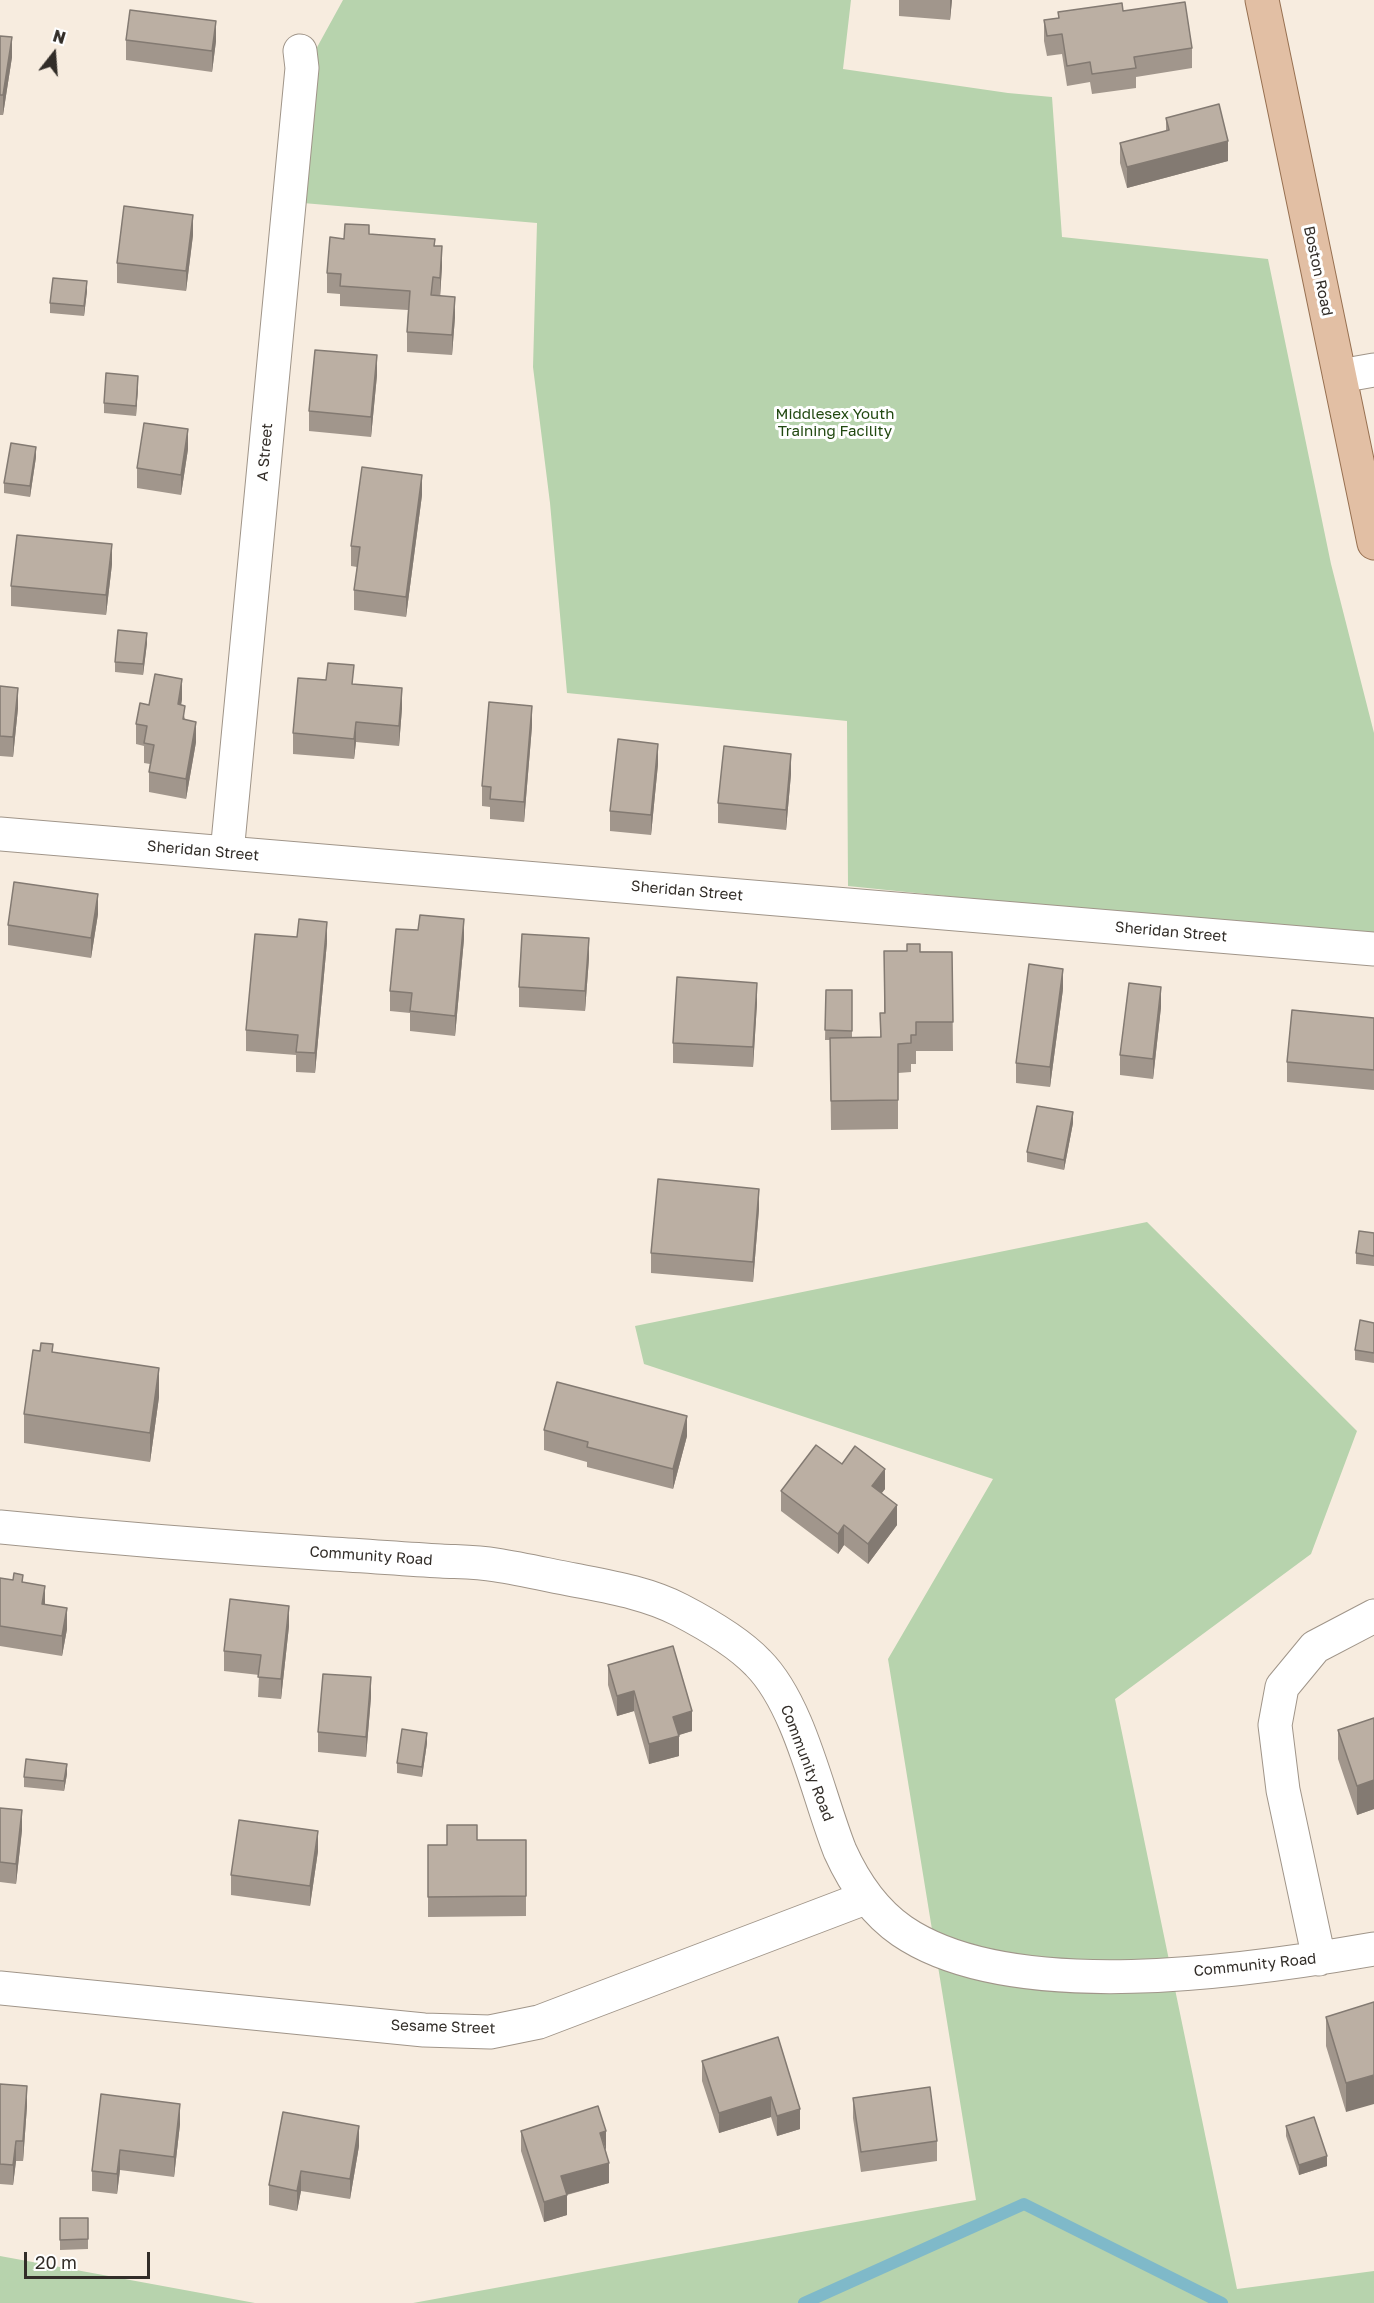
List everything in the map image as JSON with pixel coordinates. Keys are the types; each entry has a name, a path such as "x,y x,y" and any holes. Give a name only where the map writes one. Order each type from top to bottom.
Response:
{"main road":[{"name":"Boston Road","path":"1262,0 1374,543"}],"street":[{"name":"A Street","path":"227,853 302,68 300,51"},
{"path":"1340,376 1374,370"},
{"name":"Sheridan Street","path":"0,834 1374,949"},
{"name":"Community Road","path":"0,1527 494,1565 636,1592 679,1609 725,1637 759,1664 777,1690 794,1721 841,1853 865,1898 901,1930 938,1951 984,1966 1032,1973 1101,1976 1176,1974 1291,1964 1374,1949"},
{"path":"1319,1959 1283,1790 1275,1725 1282,1687 1315,1647 1374,1616"},
{"name":"Sesame Street","path":"0,1988 424,2030 490,2032 539,2022 865,1898"}],"green space":[{"name":"Middlesex Youth Training Facility","path":"343,0 851,0 843,69 1008,93 1052,97 1062,237 1268,259 1331,564 1374,733 1374,940 848,886 847,721 567,693 550,503 533,367 537,223 303,203 315,51"},
{"path":"1147,1222 1357,1431 1311,1554 1115,1699 1237,2289 1374,2271 1374,2303 413,2303 976,2200 888,1659 993,1479 644,1364 635,1326"},
{"path":"0,2256 255,2303 0,2303"}],"building":[{"path":"1185,2 1192,48 1134,57 1136,68 1092,74 1090,62 1067,66 1062,34 1047,36 1044,20 1059,18 1058,12 1122,3 1123,11"},
{"path":"130,10 216,21 212,51 126,40"},
{"path":"0,36 12,37 3,95 0,95"},
{"path":"1219,104 1228,141 1127,167 1120,143 1169,130 1166,118"},
{"path":"124,206 193,215 186,271 117,263"},
{"path":"345,224 369,225 369,234 435,239 434,246 442,246 440,278 433,277 431,295 455,297 452,335 407,332 410,291 340,286 341,274 327,273 330,237 344,239"},
{"path":"53,278 87,281 84,306 50,303"},
{"path":"315,350 377,355 371,417 309,411"},
{"path":"106,373 138,376 136,406 104,403"},
{"path":"144,423 188,429 181,475 137,468"},
{"path":"11,443 36,447 30,486 4,483"},
{"path":"362,467 422,475 406,597 354,590 360,547 351,546"},
{"path":"17,535 112,544 106,595 11,586"},
{"path":"118,630 147,633 143,664 115,662"},
{"path":"328,663 354,665 352,684 402,688 399,726 356,722 354,739 293,733 298,678 326,680"},
{"path":"155,674 182,679 178,704 185,706 183,719 196,722 186,779 149,772 154,745 144,743 147,726 136,724 140,703 149,705"},
{"path":"0,686 18,688 13,737 0,736"},
{"path":"489,702 532,706 524,802 490,799 491,787 482,786"},
{"path":"618,739 658,744 651,815 610,811"},
{"path":"724,746 791,754 786,810 718,803"},
{"path":"14,882 98,894 91,938 8,925"},
{"path":"420,915 464,919 455,1016 410,1011 412,993 390,991 396,929 418,930"},
{"path":"299,919 327,922 315,1053 296,1052 298,1035 246,1030 255,934 297,937"},
{"path":"522,934 589,938 585,991 519,987"},
{"path":"907,944 920,944 920,952 952,952 953,1022 916,1022 916,1035 911,1035 911,1043 898,1044 898,1100 831,1101 830,1038 881,1037 880,1013 885,1013 884,951 907,951"},
{"path":"1029,964 1063,969 1050,1067 1016,1063"},
{"path":"677,977 757,983 753,1047 673,1043"},
{"path":"1129,983 1161,987 1153,1059 1120,1055"},
{"path":"826,990 852,990 852,1031 825,1030"},
{"path":"1292,1010 1374,1018 1374,1070 1287,1062"},
{"path":"1037,1106 1073,1112 1064,1160 1027,1152"},
{"path":"658,1179 759,1189 753,1262 651,1253"},
{"path":"1359,1231 1374,1233 1374,1256 1356,1253"},
{"path":"1360,1320 1374,1323 1374,1353 1355,1350"},
{"path":"41,1343 53,1344 52,1352 159,1368 150,1433 24,1414 33,1350 40,1351"},
{"path":"557,1382 687,1416 673,1469 587,1447 588,1442 544,1430"},
{"path":"816,1445 842,1464 855,1446 885,1469 872,1486 897,1505 868,1544 844,1525 838,1534 781,1491"},
{"path":"14,1573 23,1575 22,1582 45,1586 42,1604 67,1608 62,1636 0,1626 0,1578 13,1580"},
{"path":"230,1599 289,1606 281,1679 258,1677 261,1655 224,1651"},
{"path":"673,1646 692,1711 673,1717 679,1736 649,1744 634,1691 617,1696 608,1665"},
{"path":"323,1674 371,1677 366,1737 318,1732"},
{"path":"1374,1718 1374,1780 1357,1786 1338,1730"},
{"path":"402,1729 427,1733 422,1767 397,1763"},
{"path":"26,1759 67,1764 64,1781 24,1777"},
{"path":"0,1808 22,1810 16,1864 0,1862"},
{"path":"239,1820 318,1831 310,1886 231,1875"},
{"path":"447,1825 477,1825 477,1840 526,1840 526,1896 428,1897 428,1845 447,1845"},
{"path":"1374,2002 1374,2075 1346,2083 1326,2017"},
{"path":"778,2037 800,2109 777,2116 771,2097 719,2113 702,2061"},
{"path":"0,2084 27,2086 23,2141 16,2141 13,2165 0,2164"},
{"path":"930,2087 937,2141 861,2152 853,2098"},
{"path":"101,2094 180,2104 174,2157 120,2150 117,2174 92,2171"},
{"path":"598,2106 606,2131 600,2133 609,2163 561,2176 567,2195 544,2202 521,2131"},
{"path":"283,2112 359,2126 350,2179 301,2171 297,2191 269,2185"},
{"path":"1314,2117 1327,2156 1299,2165 1286,2126"},
{"path":"60,2218 88,2218 88,2239 60,2240"}],"waterway":[{"path":"804,2303 1024,2204 1222,2303"}]}
